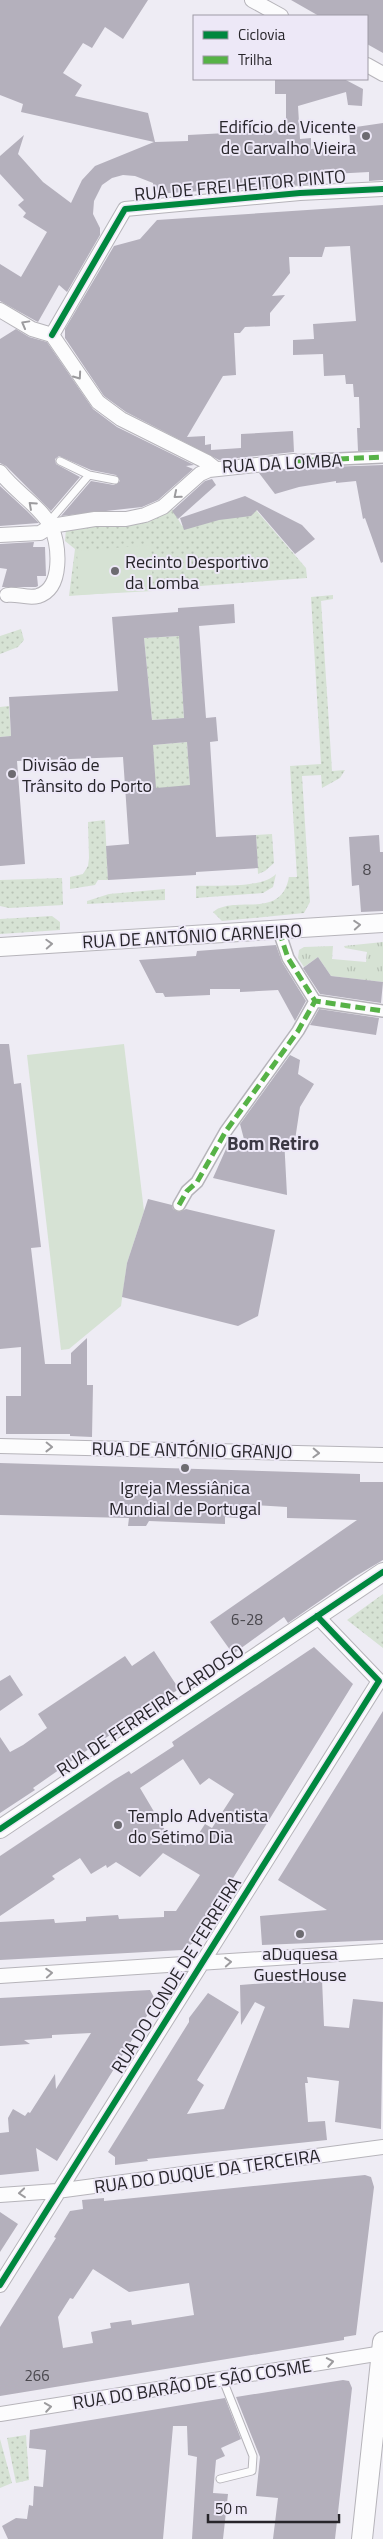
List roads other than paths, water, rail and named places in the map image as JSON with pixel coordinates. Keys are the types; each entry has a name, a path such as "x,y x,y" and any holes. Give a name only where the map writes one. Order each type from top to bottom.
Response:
{"main road":[{"path":"362,2539 383,2350"}],"street":[{"path":"252,0 279,15"},
{"path":"368,66 383,74"},
{"name":"RUA DE FREI HEITOR PINTO","path":"52,335 125,210 300,193 383,189"},
{"path":"0,310 32,329 52,335"},
{"name":"RUA DA LOMBA","path":"52,335 98,402 121,419 207,462 216,469 294,461 383,457"},
{"path":"0,536 40,532 51,526 95,519 126,519 144,515 163,506 200,474 216,469"},
{"path":"0,472 10,485 46,517 55,537 57,568 50,587 43,594 33,597 16,594 7,595"},
{"name":"RUA DE ANTÓNIO CARNEIRO","path":"0,947 383,923"},
{"path":"279,931 288,958 315,1001 383,1011"},
{"path":"179,1206 187,1191 197,1182 226,1132 298,1031 315,1001"},
{"name":"RUA DE ANTÓNIO GRANJO","path":"0,1446 383,1455"},
{"name":"RUA DE FERREIRA CARDOSO","path":"0,1829 383,1572"},
{"path":"317,1616 381,1683"},
{"name":"RUA DO CONDE DE FERREIRA","path":"0,2285 57,2190 381,1683"},
{"path":"0,1976 383,1951"},
{"name":"RUA DO DUQUE DA TERCEIRA","path":"0,2195 57,2190 383,2147"},
{"name":"RUA DO BARÃO DE SÃO COSME","path":"0,2414 223,2380 383,2350"}],"lane":[{"path":"60,461 88,476 115,480"},
{"path":"51,526 53,517 88,476"},
{"path":"220,2479 252,2471 253,2456 223,2380"}],"place":[{"name":"Edifício de Vicente de Carvalho Vieira","path":"366,136"},
{"name":"Recinto Desportivo da Lomba","path":"115,571"},
{"name":"Divisão de Trânsito do Porto","path":"12,774"},
{"name":"Igreja Messiânica Mundial de Portugal","path":"185,1468"},
{"name":"Templo Adventista do Sétimo Dia","path":"118,1825"},
{"name":"aDuquesa GuestHouse","path":"300,1934"}],"district":[{"name":"Bom Retiro","path":"273,1142"}]}
